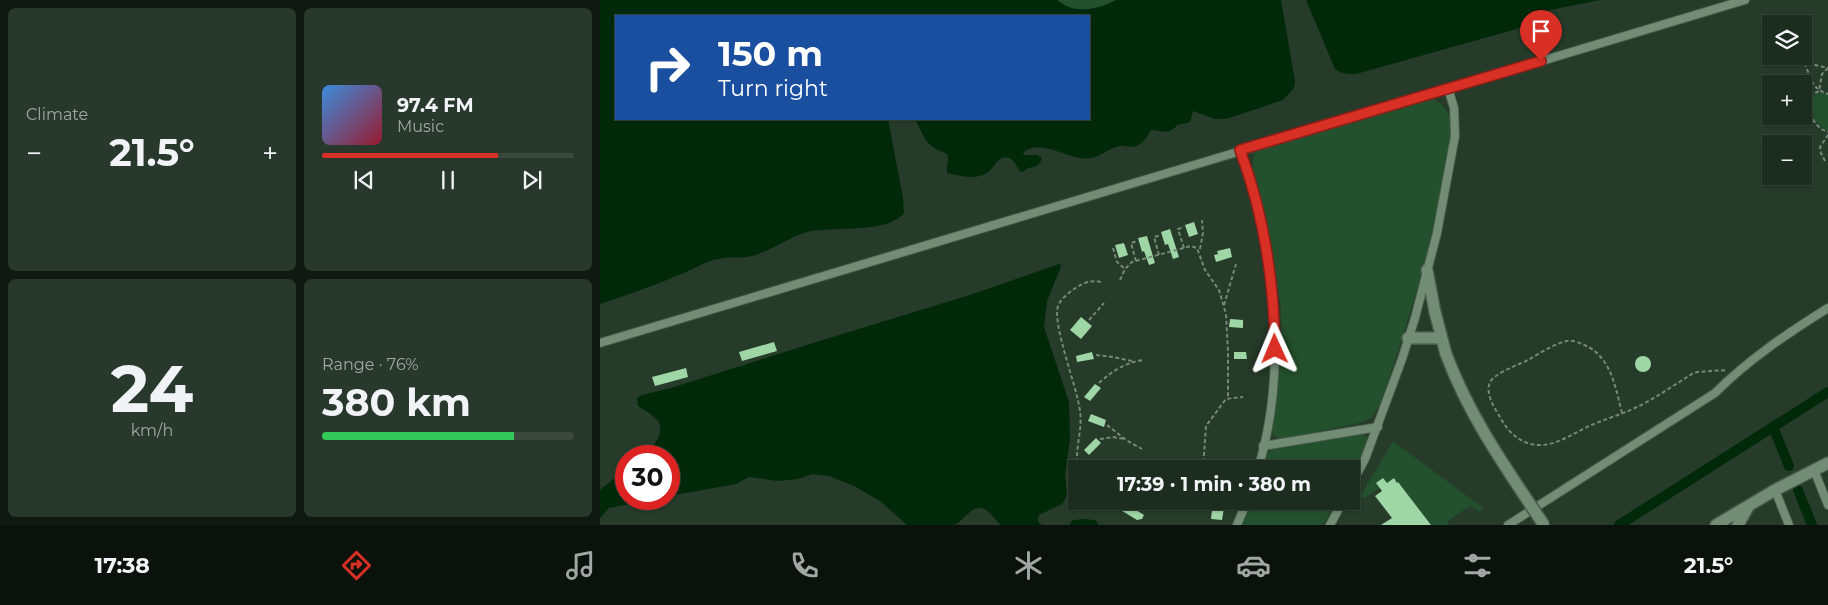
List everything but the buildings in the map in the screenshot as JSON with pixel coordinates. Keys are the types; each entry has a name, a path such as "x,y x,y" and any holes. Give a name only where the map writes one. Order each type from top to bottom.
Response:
{"main road":[{"path":"1427,270 1441,338 1463,396 1486,438 1544,525"},
{"path":"1408,338 1441,338"},
{"path":"1716,525 1775,490 1828,463"},
{"path":"1738,525 1749,506"}],"street":[{"path":"600,343 1745,0"},
{"path":"1360,469 1378,427 1408,338 1446,190 1455,136 1454,108 1448,88"},
{"path":"1240,150 1254,192 1266,243 1273,296 1275,349 1273,376 1260,460"},
{"path":"1508,525 1715,393 1741,369 1785,335 1828,308"},
{"path":"1263,446 1378,427"},
{"path":"1814,470 1828,505"},
{"path":"1775,490 1789,525"},
{"path":"1237,525 1243,510"},
{"path":"1330,525 1338,510"}],"path":[{"path":"1812,62 1828,68 1822,74 1819,91"},
{"path":"1805,65 1810,72 1814,86 1819,91 1828,94"},
{"path":"1819,91 1804,99 1814,121 1821,129 1828,133 1820,147 1825,160"},
{"path":"1202,220 1203,233 1199,250 1205,270 1219,290 1226,314 1228,398"},
{"path":"1184,227 1178,229 1184,248"},
{"path":"1159,255 1154,237 1161,235"},
{"path":"1136,261 1131,242 1138,241"},
{"path":"1120,280 1128,264 1193,246 1199,250"},
{"path":"1113,248 1117,262 1125,269"},
{"path":"1224,305 1236,264"},
{"path":"1077,460 1081,412 1062,344 1058,310 1059,304 1074,288 1092,280 1103,283"},
{"path":"1089,320 1104,303"},
{"path":"1622,413 1609,368 1602,358 1588,346 1569,341 1555,346 1493,378 1489,389 1490,399 1504,425 1512,434 1527,443 1538,445 1550,444 1622,413 1646,402 1697,372 1741,369"},
{"path":"1096,355 1132,362"},
{"path":"1099,383 1116,370 1132,362 1144,360"},
{"path":"1204,460 1206,426 1221,403 1228,398 1244,397"},
{"path":"1107,425 1126,440 1142,449"},
{"path":"1100,439 1113,437 1126,440"}],"shaded area":[{"path":"600,0 1057,0 1071,8 1086,9 1116,0 1281,0 1295,81 1294,88 1283,100 1226,119 1215,119 1193,111 1190,122 1177,125 1165,132 1151,130 1144,141 1138,145 1131,147 1120,146 1092,158 1079,158 1050,149 1036,147 1023,153 1024,155 1037,155 1042,158 1036,166 1021,172 1013,161 1005,157 999,160 987,173 967,177 947,173 947,154 934,148 926,141 916,120 1090,120 1090,15 615,15 615,120 888,120 903,198 904,213 887,224 861,228 812,231 752,256 713,260 659,283 600,304"},
{"path":"1057,0 1116,0 1093,8 1078,9 1064,5"},
{"path":"1306,0 1600,0 1545,11 1531,23 1513,30 1356,74 1348,74 1335,69"},
{"path":"1820,92 1828,94 1828,131 1812,115 1812,97"},
{"path":"1431,98 1442,105 1450,119 1451,137 1449,152 1424,264 1381,403 1371,418 1363,422 1281,440 1272,434 1272,431 1281,356 1281,308 1266,221 1252,170 1254,154 1258,149"},
{"path":"1059,264 1061,265 1047,301 1044,327 1069,402 1070,439 1065,475 1067,495 1062,504 1039,515 1039,523 1042,525 1001,525 988,511 977,508 954,525 907,525 880,501 854,486 829,476 812,474 799,479 778,481 749,477 736,484 680,494 680,445 653,445 659,436 660,426 658,421 638,406 637,398 973,294"},
{"path":"1361,434 1367,436 1367,446 1359,460 1265,460 1271,449"},
{"path":"1393,441 1483,508 1479,512 1471,505 1448,521 1449,525 1431,525 1394,478 1387,483 1383,478 1380,488 1365,498 1360,497"},
{"path":"615,478 615,507 609,508 600,518 600,490"},
{"path":"1249,510 1331,510 1323,525 1242,525"}],"waterway":[{"path":"1619,525 1828,392"},
{"path":"1773,427 1789,466"},
{"path":"1798,490 1812,525"},
{"path":"1075,525 1093,525"}],"route":[{"path":"1275,349 1273,296 1266,243 1254,192 1240,150 1541,61"}]}
